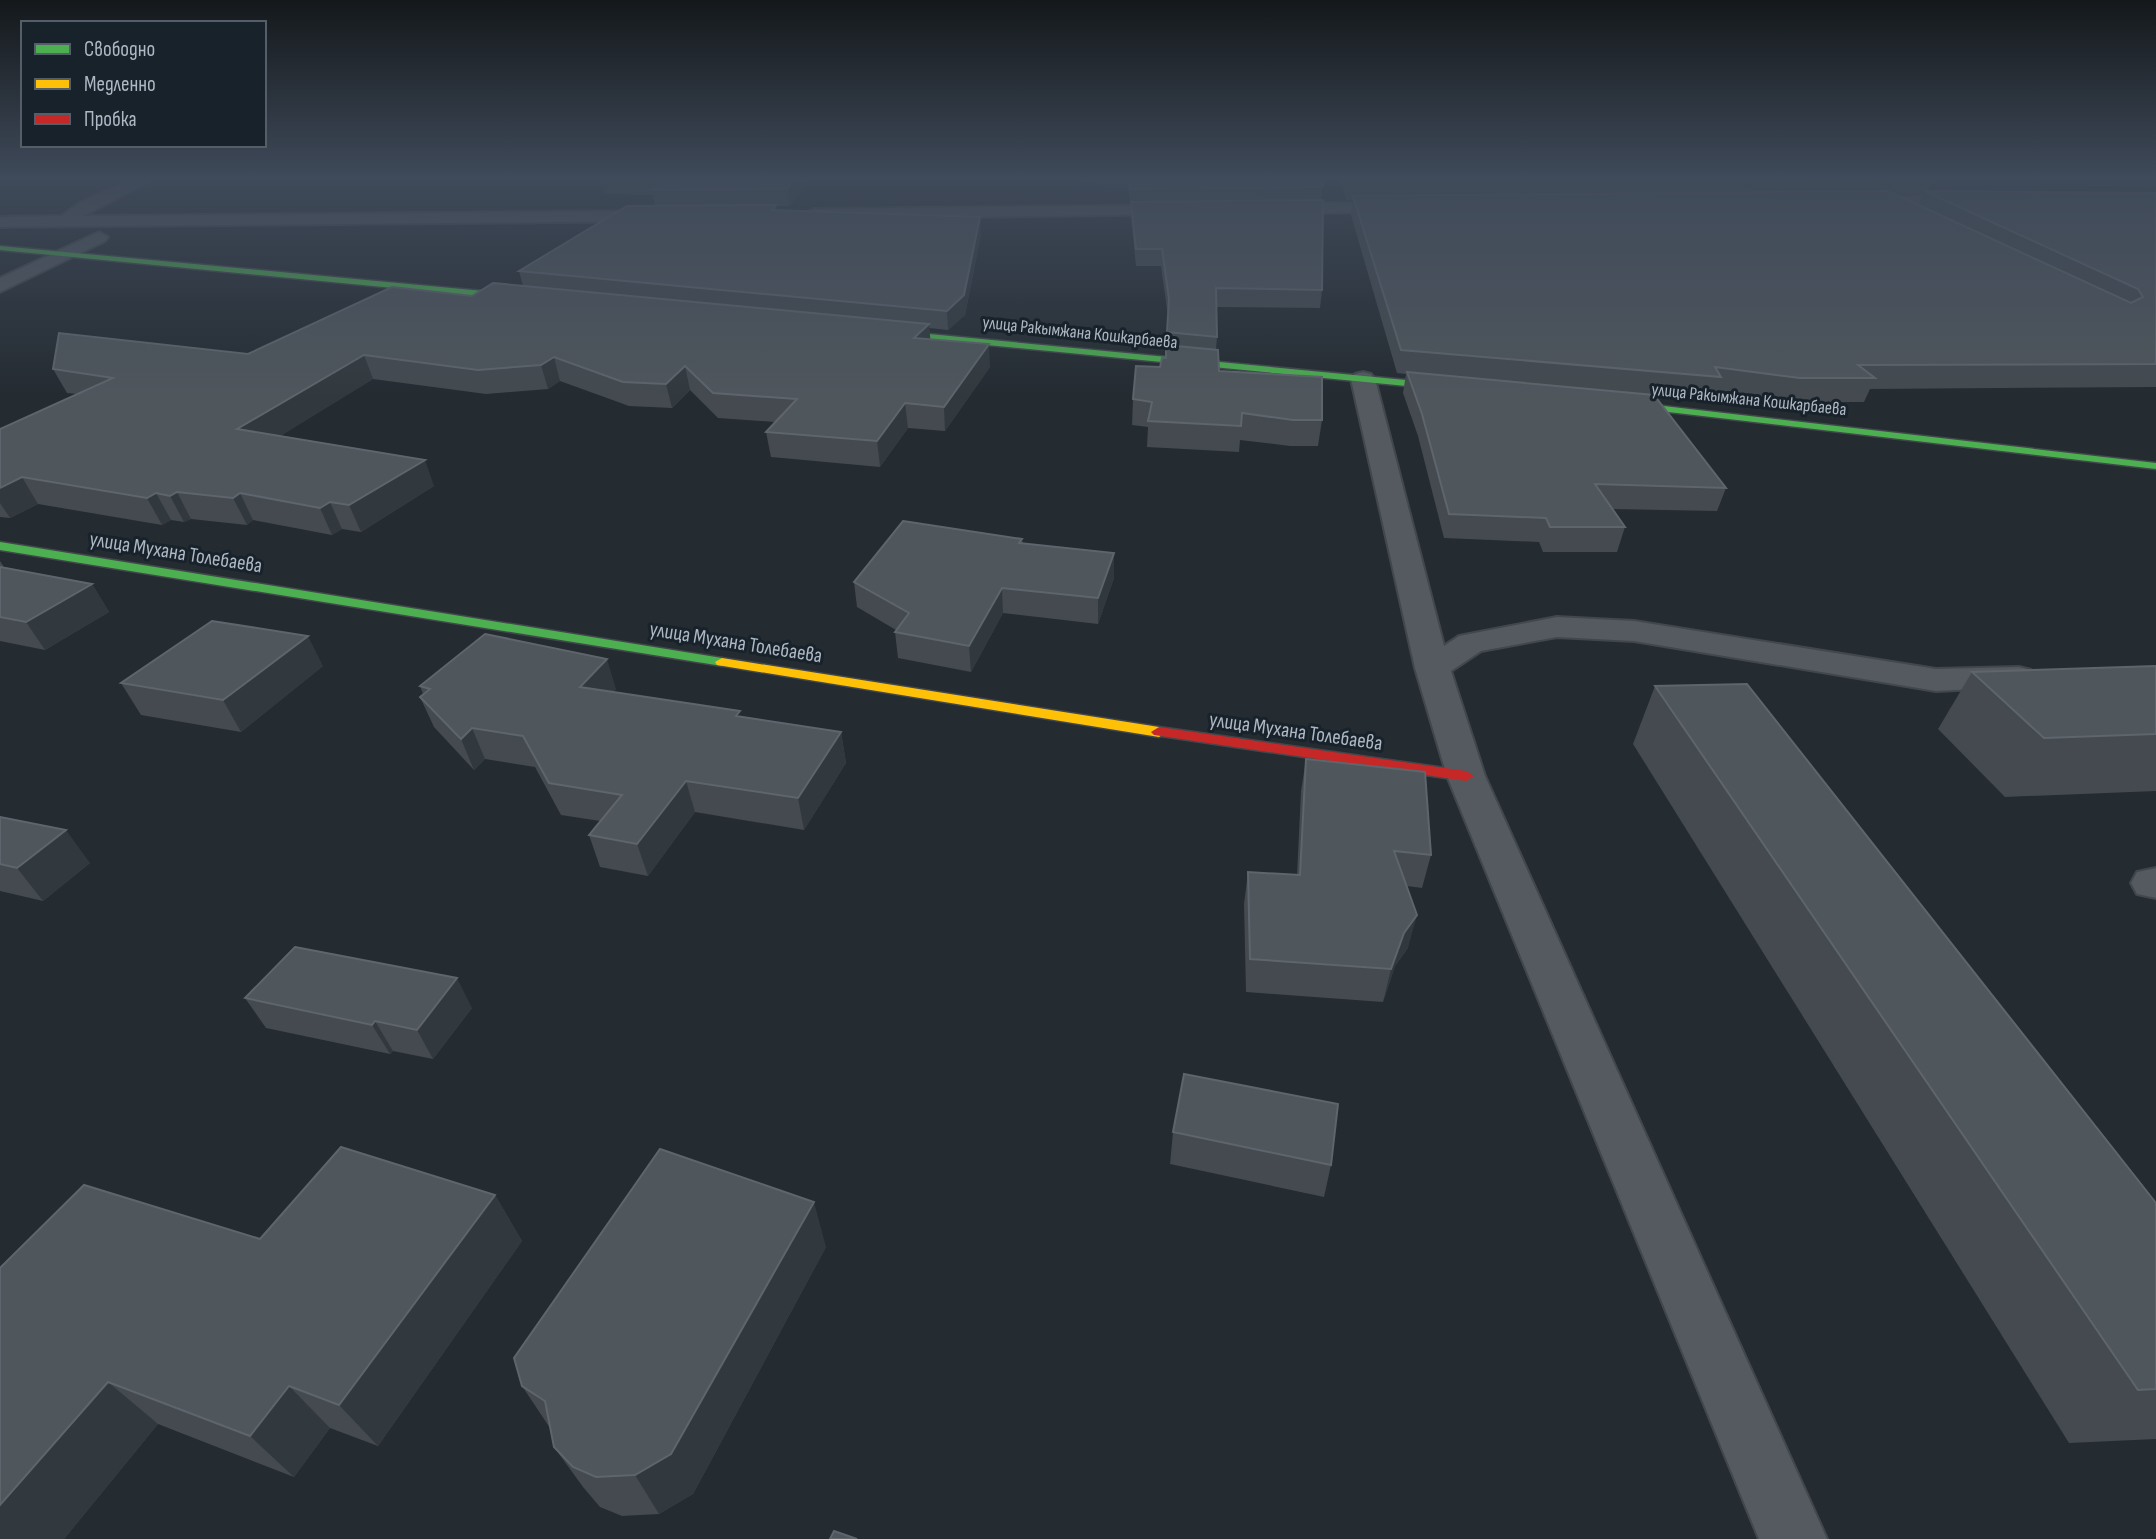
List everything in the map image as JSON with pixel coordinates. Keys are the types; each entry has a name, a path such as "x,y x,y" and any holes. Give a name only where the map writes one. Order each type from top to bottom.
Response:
{"street":[{"path":"34,252 538,299"},
{"path":"0,286 69,252"},
{"name":"улица Ракымжана Кошкарбаева","path":"857,330 1472,390"},
{"path":"1363,379 1432,668 1466,776 1793,1539"},
{"name":"улица Ракымжана Кошкарбаева","path":"1595,402 2156,466"},
{"name":"улица Мухана Толебаева","path":"0,546 1246,746 1466,776"},
{"path":"1432,668 1471,643 1556,627 1634,631 1936,680 2056,675"}],"building":[{"path":"551,252 973,252 964,295 947,311 519,271"},
{"path":"1162,252 1322,252 1322,290 1216,288 1217,337 1167,332 1169,299"},
{"path":"1370,252 2020,252 2131,303 2143,297 2138,289 2057,252 2156,252 2156,364 1858,365 1875,378 1800,378 1715,367 1721,377 1401,350"},
{"path":"493,283 929,324 914,338 989,344 944,407 905,403 877,441 766,432 797,399 713,393 685,366 666,384 623,382 554,357 541,365 478,370 364,355 237,429 425,460 349,505 330,502 320,508 240,493 233,498 177,492 170,496 156,493 147,498 22,477 0,488 0,429 113,378 53,369 59,333 248,354 392,287 472,296"},
{"path":"1166,345 1218,350 1219,371 1322,377 1322,420 1293,420 1242,413 1241,426 1148,421 1152,402 1133,399 1136,366 1160,367 1162,358 1166,358"},
{"path":"1407,372 1654,395 1726,488 1595,484 1625,527 1550,527 1546,518 1449,514 1422,414"},
{"path":"903,521 1022,539 1019,543 1114,553 1098,598 1002,588 969,646 895,632 909,613 854,582"},
{"path":"0,567 92,584 26,622 0,617"},
{"path":"212,621 308,636 223,700 121,683"},
{"path":"485,634 607,659 580,687 740,711 736,716 841,732 798,798 686,781 637,844 589,835 622,795 549,783 523,736 472,728 461,739 420,697 430,689 420,686"},
{"path":"2156,666 2156,734 2044,738 1972,672"},
{"path":"1747,684 2156,1203 2156,1389 2138,1390 1655,686"},
{"path":"1306,759 1425,772 1431,855 1394,851 1417,915 1404,933 1391,969 1250,959 1248,872 1300,875"},
{"path":"0,817 66,830 17,868 0,864"},
{"path":"295,947 457,978 417,1030 375,1021 372,1025 245,998"},
{"path":"1184,1074 1338,1104 1331,1165 1173,1132"},
{"path":"341,1147 495,1195 339,1405 289,1386 250,1436 108,1382 0,1505 0,1268 84,1185 260,1239"},
{"path":"660,1149 814,1202 671,1454 635,1475 596,1477 573,1467 554,1447 545,1401 522,1386 514,1358"},
{"path":"834,1531 857,1539 830,1539"}],"traffic: fast":[{"path":"40,252 527,298"},
{"path":"877,332 1458,388"},
{"path":"1612,403 2156,466"},
{"path":"0,546 722,662"}],"traffic: slow":[{"path":"722,662 1159,732"}],"traffic: jam":[{"path":"1159,732 1466,776"}]}
